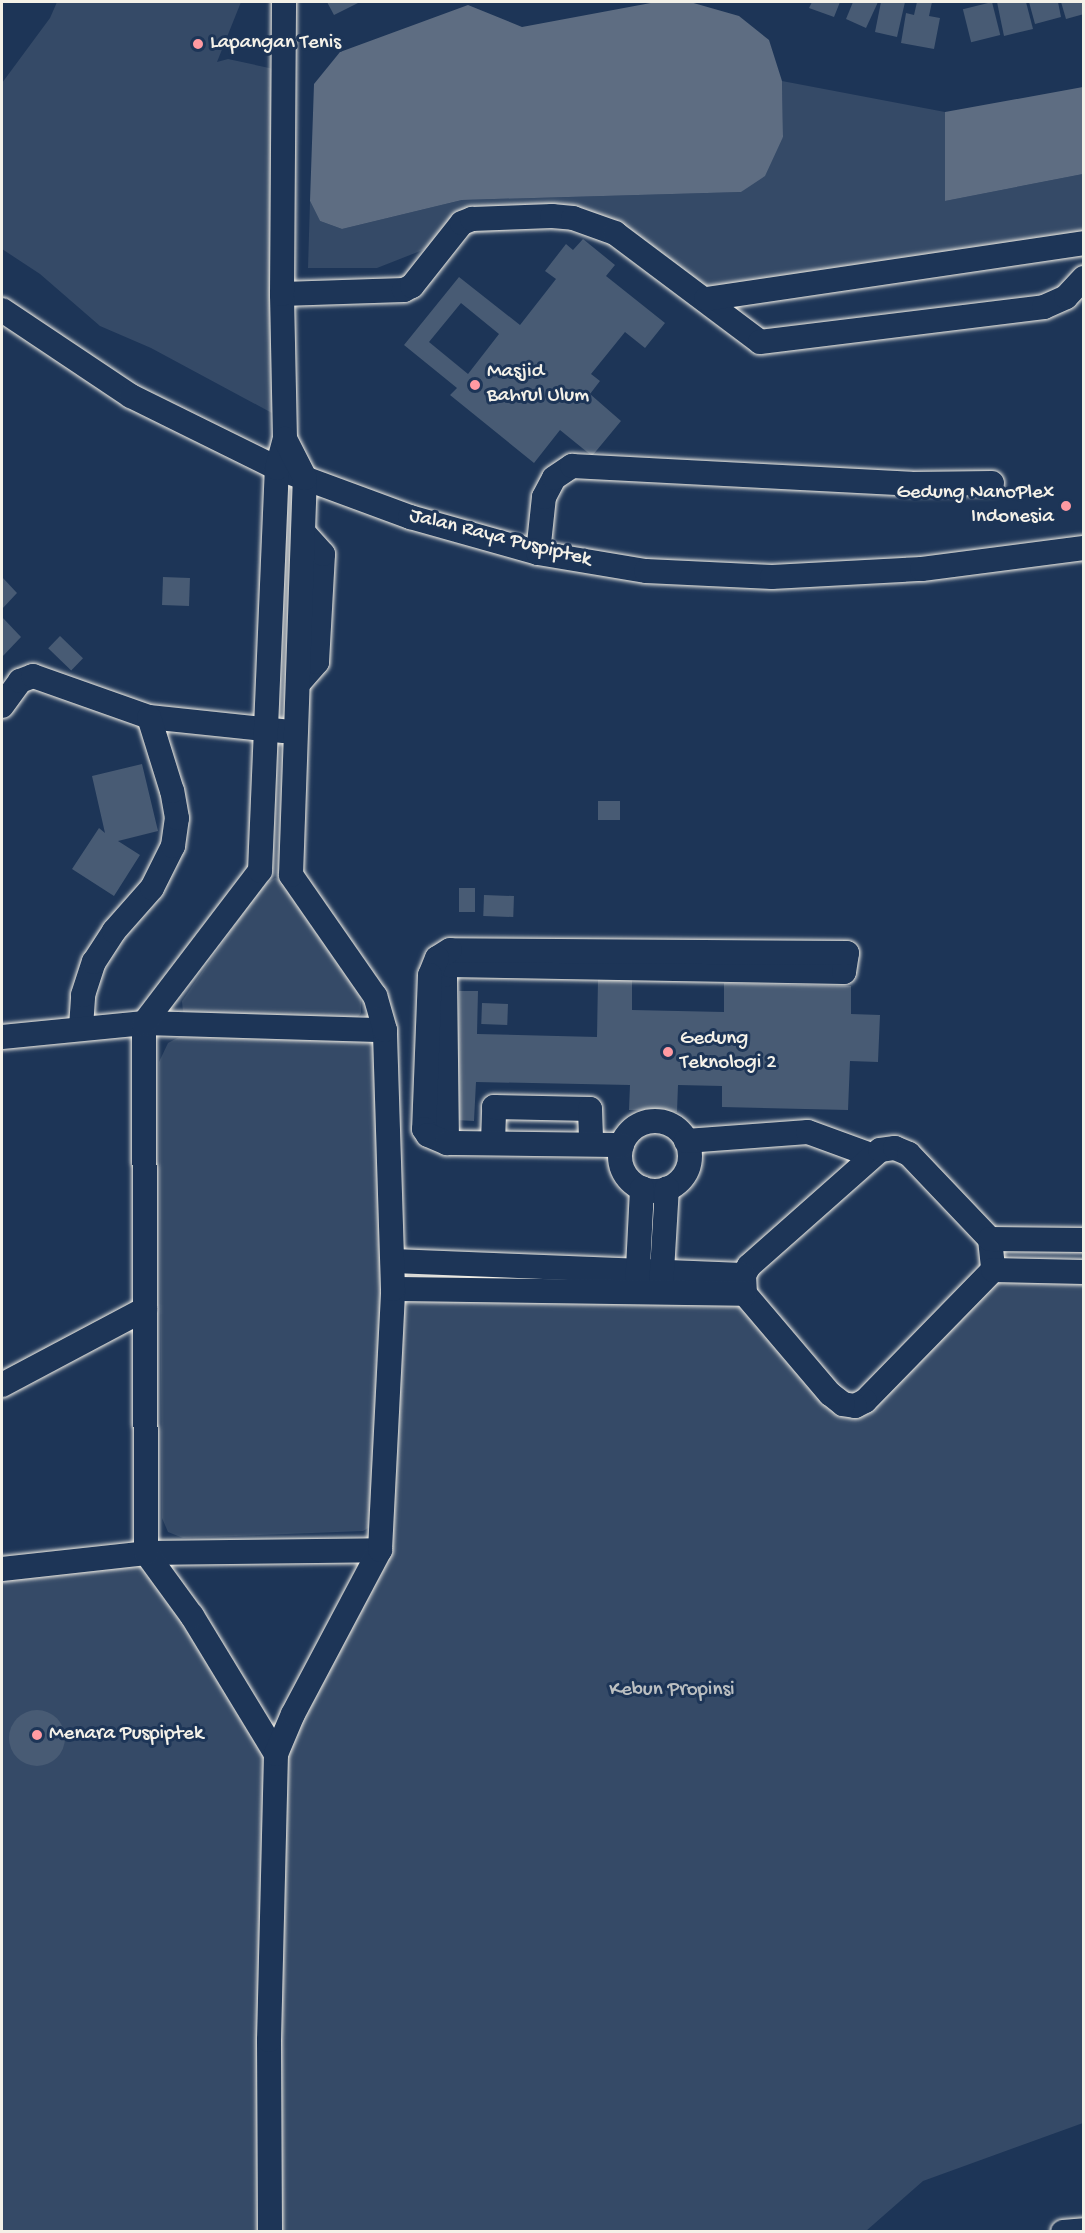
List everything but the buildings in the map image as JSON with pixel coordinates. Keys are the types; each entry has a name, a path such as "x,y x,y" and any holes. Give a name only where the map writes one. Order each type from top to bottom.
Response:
{"street":[{"path":"276,1754 192,1616 146,1553 144,1023 260,871 277,468 285,438 282,294 284,2"},
{"path":"282,294 404,290 412,286 462,224 472,219 552,216 573,218 615,233 706,299 747,336 775,343 1044,307 1066,297 1083,278"},
{"path":"706,299 1083,243"},
{"name":"Jalan Raya Puspiptek","path":"2,310 131,396 277,468 410,517 538,553 646,571 772,577 922,569 1083,548"},
{"path":"270,2232 269,2040 276,1754 293,1714 380,1550 393,1289 385,1030 375,996 291,875 294,732 298,684 317,662 323,554 304,533 305,478 285,438"},
{"path":"538,553 544,497 554,478 572,466 910,484 992,483"},
{"path":"2,706 20,681 33,676 149,717 294,732"},
{"path":"81,1027 83,995 94,962 114,931 152,888 173,846 177,818 172,791 149,717"},
{"path":"260,871 291,875"},
{"path":"622,1145 591,1142 447,1143 435,1140 424,1130 437,958 450,950 581,960 802,961"},
{"path":"2,1037 81,1027 144,1023 385,1030"},
{"path":"493,1142 494,1107 590,1108 591,1142"},
{"path":"650,1121 670,1124 686,1141 688,1166 676,1183 667,1188 642,1188 633,1183 621,1166 622,1145 633,1129 650,1121"},
{"path":"686,1141 808,1132 871,1155"},
{"path":"393,1261 637,1283 744,1284 871,1155 895,1148 909,1154 990,1239 993,1270"},
{"path":"637,1283 642,1188"},
{"path":"662,1284 667,1188"},
{"path":"990,1239 1083,1240"},
{"path":"744,1284 830,1394 852,1407 864,1401 993,1270 1083,1272"},
{"path":"393,1289 637,1283"},
{"path":"2,1385 145,1309"},
{"path":"2,1569 146,1553 380,1550"},
{"path":"1063,2232 1083,2230"}],"green space":[{"path":"57,2 241,2 217,62 228,59 283,71 274,245 272,413 151,348 100,326 40,274 2,249 2,83 50,18"},
{"path":"782,81 945,112 945,201 1083,174 1083,245 712,301 604,242 576,230 546,227 461,235 377,268 308,268 310,201 320,221 342,229 462,200 741,192 783,137"},
{"path":"275,878 285,881 361,997 361,1013 356,1019 190,1016 183,1012 182,1001 262,886"},
{"name":"Kebun Propinsi","path":"183,1035 362,1038 376,1043 383,1267 744,1276 852,1405 993,1270 1083,1272 1083,2123 923,2181 866,2231 2,2231 2,1564 146,1548 271,1745 371,1545 375,1524 363,1531 183,1538 168,1532 162,1518 159,1062 168,1043"}],"shaded area":[{"path":"656,2 690,2 739,16 769,40 782,81 783,137 765,176 741,192 462,200 342,229 320,221 310,201 314,84 340,52 468,5 522,27"},
{"path":"1083,87 1083,174 945,201 945,112"}],"place":[{"name":"Lapangan Tenis","path":"198,44"},
{"name":"Masjid Bahrul Ulum","path":"475,385"},
{"name":"Gedung NanoPlex Indonesia","path":"1066,506"},
{"name":"Gedung Teknologi 2","path":"668,1052"},
{"name":"Menara Puspiptek","path":"37,1735"}]}
